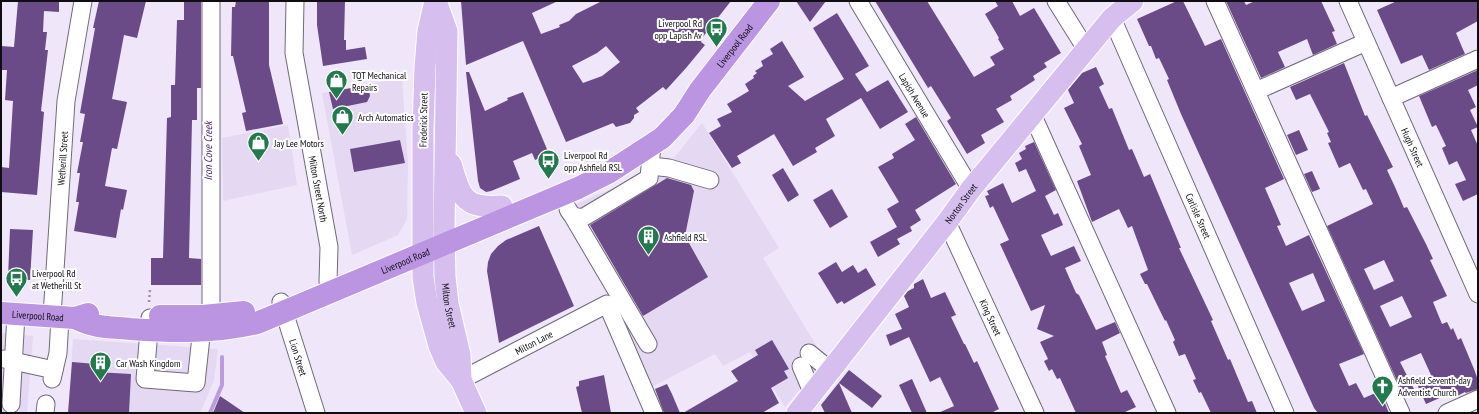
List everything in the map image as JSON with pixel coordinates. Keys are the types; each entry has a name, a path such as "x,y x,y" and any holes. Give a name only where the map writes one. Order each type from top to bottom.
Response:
{"highway":[{"name":"Liverpool Road","path":"8,313 62,317 88,314 149,316 206,324 250,325 328,282 561,195 608,174 651,163 700,90 769,1"},
{"name":"Liverpool Road","path":"282,308 434,242 502,206 559,183 625,151 646,136 700,90"}],"main road":[{"name":"Frederick Street","path":"434,242 446,144 447,31 435,1"},
{"name":"Frederick Street","path":"434,242 422,160 425,67 428,31 435,1"},
{"name":"Norton Street","path":"797,413 947,222 970,189 1112,18 1133,1"},
{"path":"446,144 462,197 481,206 502,206"},
{"name":"Milton Street","path":"434,242 460,355 461,380 476,413"}],"street":[{"name":"Wetherill Street","path":"9,359 53,374 58,354 62,317 66,101 83,1"},
{"path":"149,316 145,379 196,383 206,324 211,1"},
{"name":"Milton Street North","path":"295,1 294,53 329,247 328,282"},
{"name":"Lapish Avenue","path":"858,1 970,189"},
{"path":"1056,1 1086,49"},
{"path":"1216,1 1401,413"},
{"name":"Hugh Street","path":"1348,1 1478,294"},
{"name":"Carlisle Street","path":"1112,18 1285,413"},
{"path":"1256,91 1366,42"},
{"path":"1391,98 1478,59"},
{"path":"1032,116 1167,413"},
{"path":"572,215 577,218 584,217 651,163 710,180"},
{"path":"561,195 648,344"},
{"name":"King Street","path":"947,222 1035,413"},
{"name":"Milton Lane","path":"461,380 607,304 654,413"},
{"name":"Lion Street","path":"282,308 316,413"},
{"path":"8,313 11,404"},
{"path":"812,392 805,360 830,370"},
{"path":"1447,413 1478,400"}],"path":[{"path":"149,316 150,289"}],"shaded area":[{"path":"402,78 408,164 407,219 398,235 352,255 322,93"},
{"path":"702,123 779,248 763,258 825,360 785,407 750,352 723,366 715,354 648,389 620,326 629,323 562,210 669,164"},
{"name":"Jay Lee Motors","path":"288,125 297,185 223,201 222,138"},
{"path":"1,333 33,336 27,413 1,413"},
{"path":"73,339 218,349 214,380 200,413 68,413"}],"building":[{"path":"18,1 59,1 59,12 44,11 43,32 47,32 45,50 48,50 41,111 44,112 37,195 1,192 1,167 9,168 13,101 5,100 7,70 1,70 1,46 14,47"},
{"path":"99,1 146,1 137,38 124,35 112,99 127,102 117,149 112,148 105,186 127,190 123,210 121,209 116,238 74,231 79,202 76,202 80,173 77,173 83,142 80,142 85,114 80,113 95,28 93,28"},
{"path":"184,1 201,1 201,88 197,88 197,120 192,120 189,258 201,259 201,285 151,285 151,258 163,258 167,118 171,117 171,85 175,85 177,20 184,20"},
{"path":"236,1 269,1 269,65 283,124 246,131 242,113 246,112 233,56 231,56 232,7 235,7"},
{"path":"317,1 345,1 344,40 346,40 346,50 365,47 367,59 323,66 317,25"},
{"path":"461,1 558,1 532,13 541,34 560,27 559,25 569,21 576,14 602,1 731,1 702,38 701,42 705,45 686,68 666,90 663,87 636,108 639,112 634,115 634,118 630,123 616,127 613,123 566,142 523,41 466,65","holes":["606,46 620,62 602,76 583,83 572,66 597,53"]},
{"path":"796,1 826,1 810,22"},
{"path":"875,1 927,1 974,77 995,65 990,57 1004,49 985,14 998,6 995,1 1012,1 1020,16 1034,8 1061,53 1044,63 1047,67 1033,76 1035,80 1010,96 1012,100 996,109 1004,122 981,135 985,143 967,154 947,121 951,118 931,86 928,88"},
{"path":"1177,1 1183,1 1205,46 1221,39 1284,179 1265,188 1281,225 1277,226 1286,246 1309,235 1364,354 1339,364 1349,386 1356,383 1364,398 1380,391 1389,413 1318,413 1314,408 1181,114 1167,80 1169,79 1159,58 1156,59 1151,46 1149,46 1137,19","holes":["1313,273 1325,301 1302,311 1289,283"]},
{"path":"1226,1 1244,1 1246,5 1255,1 1321,1 1335,31 1332,32 1337,44 1313,55 1307,39 1278,52 1285,67 1261,78"},
{"path":"1397,1 1478,1 1478,21 1456,33 1465,54 1429,70 1422,55 1401,64 1377,10"},
{"path":"837,13 869,66 855,74 867,92 888,80 908,112 880,129 861,98 826,119 835,136 815,148 817,152 793,166 774,134 737,156 741,163 732,168 709,133 721,126 717,119 732,112 727,104 749,91 745,84 754,78 753,76 757,73 755,71 763,66 761,61 773,54 770,49 782,41 804,77 788,86 805,101 844,79 813,28"},
{"path":"1344,63 1365,116 1367,115 1393,167 1387,170 1404,208 1407,207 1426,244 1433,259 1430,260 1447,296 1433,302 1442,324 1447,322 1451,330 1453,328 1458,340 1461,338 1478,380 1478,389 1465,392 1453,398 1451,393 1426,404 1416,382 1431,375 1421,353 1400,362 1415,391 1404,396 1327,226 1373,204 1366,189 1363,190 1350,163 1339,168 1328,143 1331,142 1327,133 1329,132 1310,94 1296,100 1290,87","holes":["1384,260 1394,281 1374,290 1364,269","1402,296 1412,317 1390,327 1380,306"]},
{"path":"1096,67 1104,84 1099,87 1109,109 1112,108 1129,150 1132,149 1144,177 1150,174 1181,248 1179,248 1213,320 1211,321 1228,360 1230,359 1248,402 1252,401 1257,413 1211,413 1201,392 1199,393 1193,380 1196,379 1185,354 1179,356 1173,342 1175,340 1166,320 1165,321 1147,284 1145,284 1140,274 1148,270 1132,226 1128,228 1119,209 1092,222 1077,181 1091,175 1079,146 1082,144 1064,108 1074,103 1068,90 1082,73"},
{"path":"1478,70 1478,85 1468,90 1476,107 1470,110 1478,127 1471,130 1478,146 1478,194 1463,201 1455,184 1466,180 1457,161 1449,165 1442,148 1446,146 1436,125 1432,127 1419,96"},
{"path":"466,72 469,72 485,111 508,100 507,98 523,92 549,154 535,160 532,153 513,161 520,179 486,192 480,188 478,181"},
{"path":"368,85 370,96 367,102 333,109 329,92"},
{"path":"916,117 956,184 915,210 921,220 910,227 912,231 897,239 900,244 878,257 870,242 897,227 887,209 899,202 878,167 894,158 892,154 915,140 905,124"},
{"path":"1299,130 1308,150 1296,155 1287,135"},
{"path":"400,140 405,163 354,172 350,149"},
{"path":"1034,142 1056,190 1045,196 1054,215 1058,213 1063,225 1041,235 1051,256 1074,246 1081,261 1065,268 1076,293 1079,295 1096,330 1115,322 1120,333 1102,342 1107,355 1105,356 1121,393 1127,390 1136,407 1123,413 1076,413 1060,378 1057,379 1052,369 1049,371 1044,361 1048,359 1040,342 1054,336 1037,329 1045,305 1031,311 1000,244 1009,240 993,206 990,208 985,196 989,195 987,191 1003,183 1012,203 1036,191 1026,169 1019,172 1015,163 1022,159 1019,153 1026,149 1025,146"},
{"path":"783,168 799,195 788,202 772,175"},
{"path":"1312,171 1320,189 1312,192 1304,174"},
{"name":"Ashfield RSL","path":"667,178 691,185 694,191 685,236 708,277 643,316 590,225"},
{"path":"832,189 848,217 830,228 813,200"},
{"path":"539,226 574,306 499,343 487,271 488,262 491,254 506,240"},
{"path":"10,229 33,230 30,280 8,278"},
{"path":"836,262 842,272 853,265 858,273 866,268 876,285 844,304 842,301 837,304 818,273"},
{"path":"923,279 931,298 945,292 956,315 951,317 974,363 977,361 999,409 991,413 938,413 954,406 940,377 930,382 909,337 890,346 886,335 902,329 895,314 909,307 904,296 908,291 914,288 914,284"},
{"path":"772,340 789,369 784,371 788,378 771,388 779,403 762,413 683,413 738,381 731,371 758,355 755,350"},
{"name":"Car Wash Kingdom","path":"72,362 96,364 96,372 131,374 129,413 68,413"},
{"path":"849,370 882,396 872,408 839,383 852,413 825,413 821,405"},
{"path":"604,375 611,413 582,413 576,387 579,386 579,381"},
{"path":"912,379 927,413 912,413 899,385"},
{"path":"667,384 680,413 664,413 655,389"},
{"path":"220,396 245,413 213,413"}],"waterway":[{"name":"Iron Cove Creek","path":"210,413 222,385 222,357"}],"place":[{"name":"Liverpool Rd opp Lapish Av","path":"717,48"},
{"name":"TQT Mechanical Repairs","path":"336,100"},
{"name":"Arch Automatics","path":"343,136"},
{"name":"Jay Lee Motors","path":"258,162"},
{"name":"Liverpool Rd opp Ashfield RSL","path":"548,180"},
{"name":"Ashfield RSL","path":"649,256"},
{"name":"Liverpool Rd at Wetherill St","path":"17,298"},
{"name":"Car Wash Kingdom","path":"101,382"},
{"name":"Ashfield Seventh-day Adventist Church","path":"1382,406"}]}
